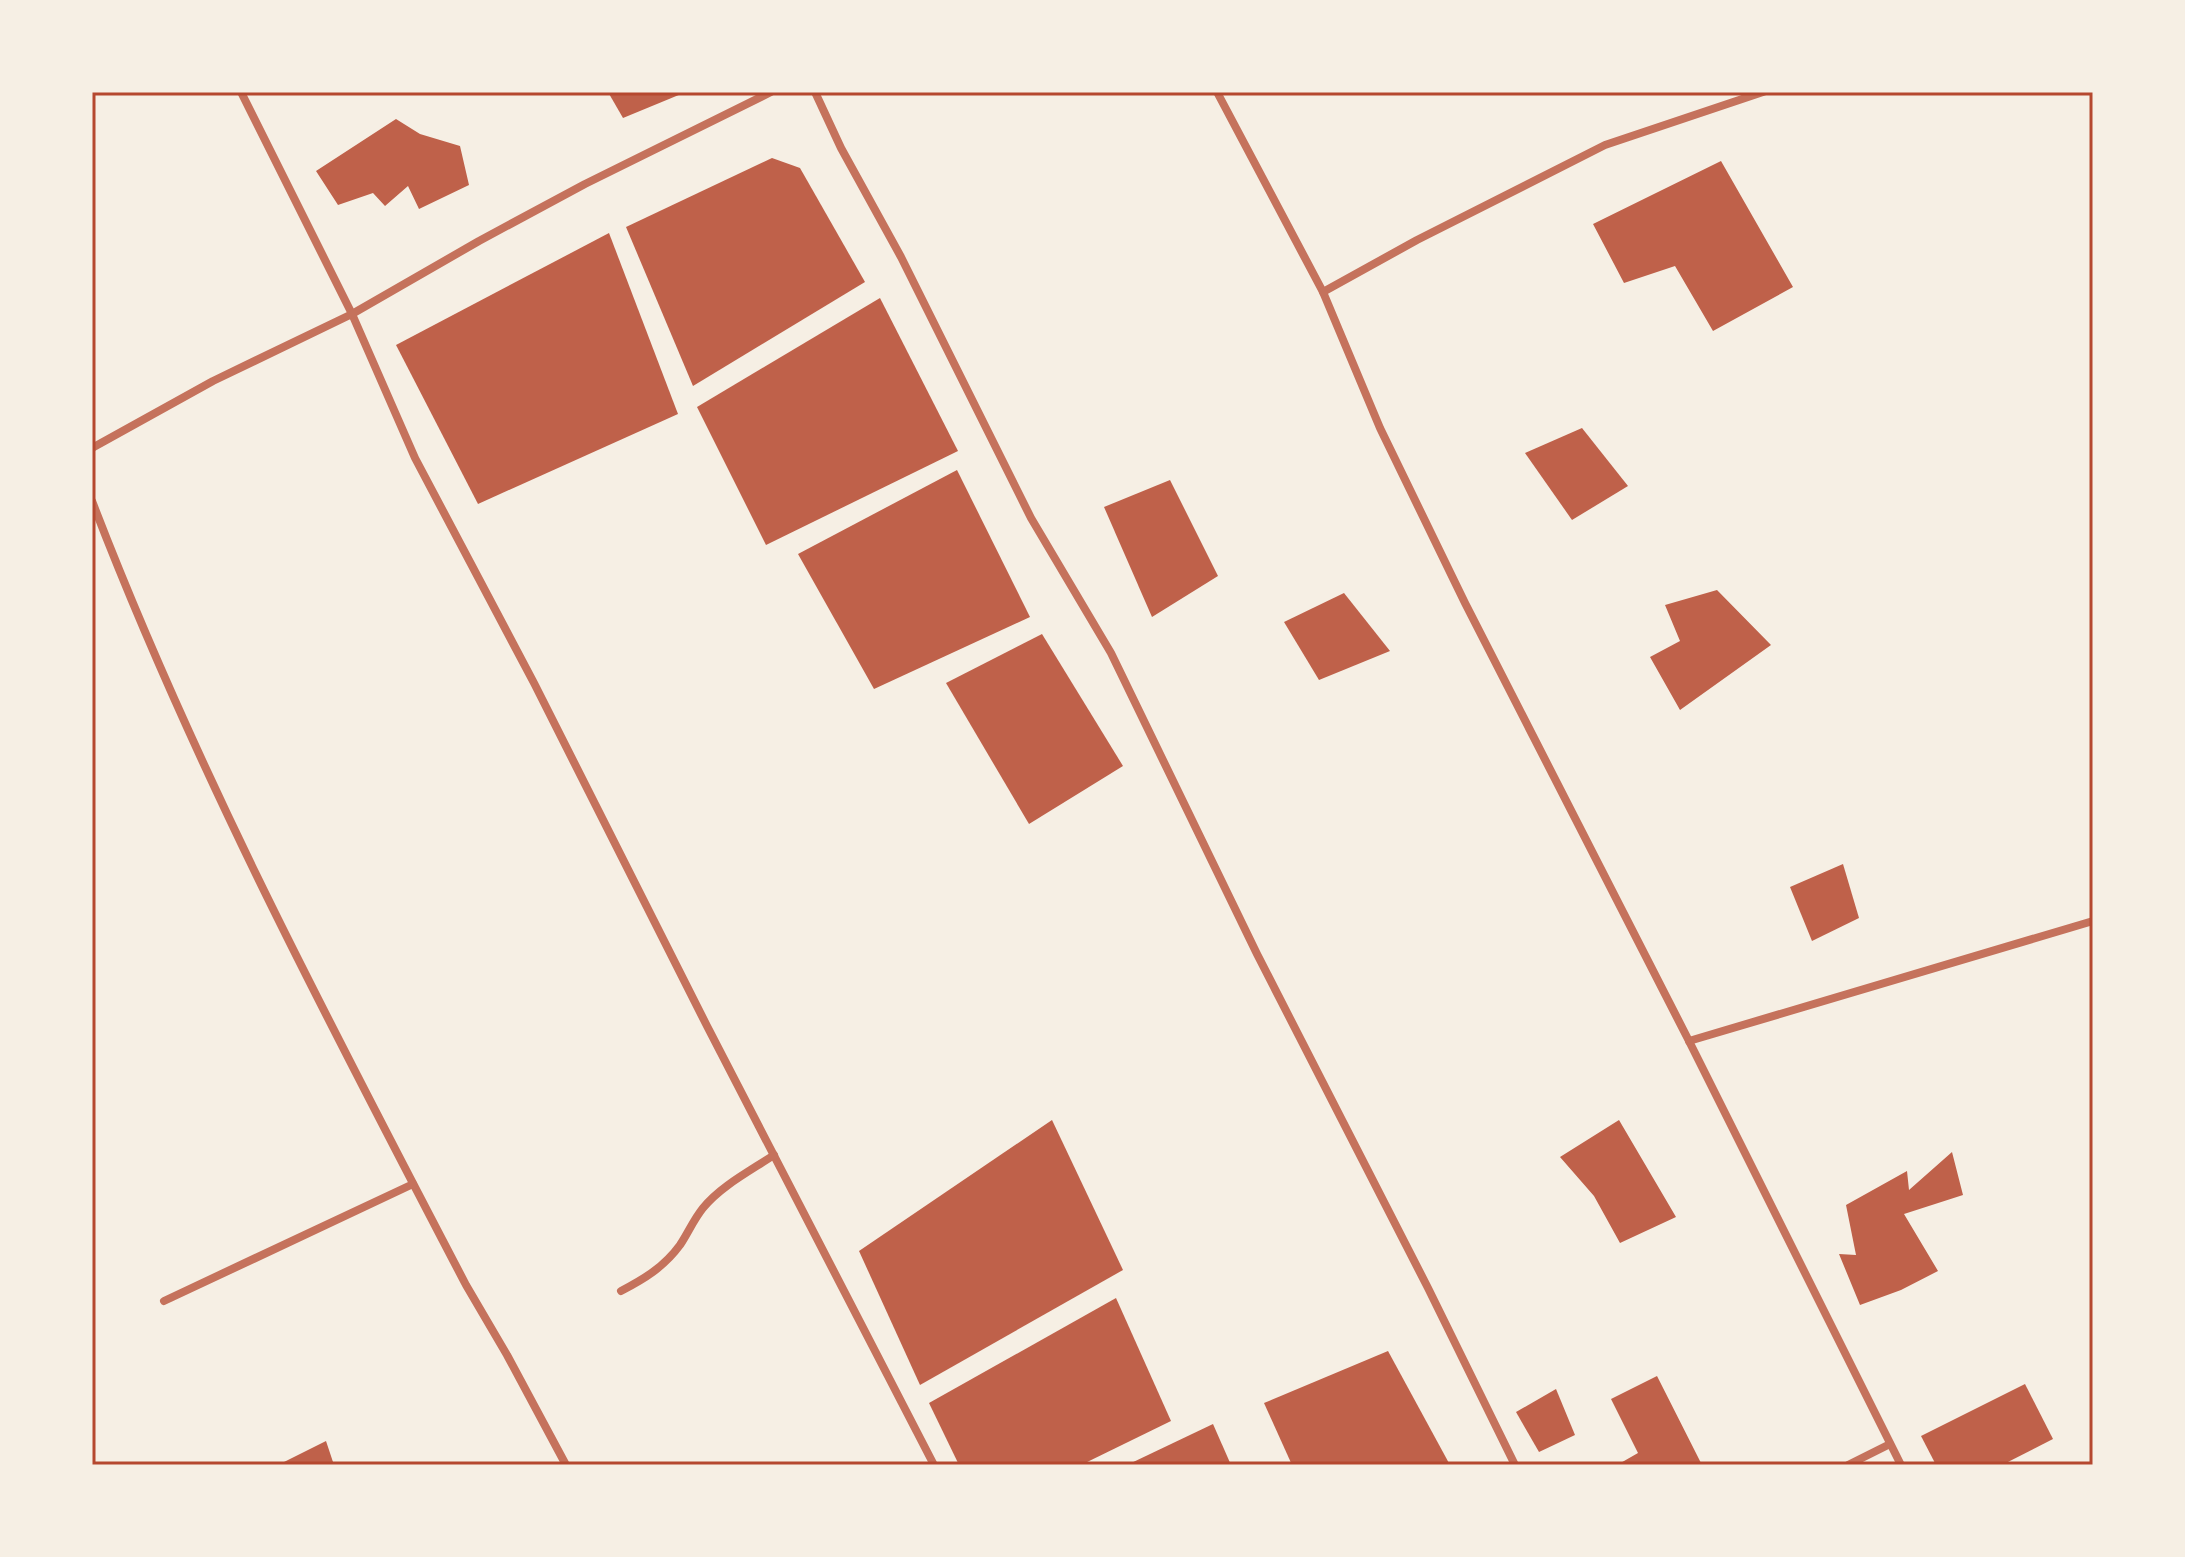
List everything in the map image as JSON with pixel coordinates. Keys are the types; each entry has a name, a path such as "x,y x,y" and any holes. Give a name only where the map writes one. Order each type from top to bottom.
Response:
{"street":[{"path":"241,92 352,314 415,458 534,683 934,1465"},
{"path":"92,448 213,381 352,314 585,184 771,92"},
{"path":"815,92 1031,518 1111,653 1257,954 1515,1465"},
{"path":"1217,92 1323,292 1380,428 1465,603 1901,1465"},
{"path":"1323,292 1417,240 1605,145 1763,92"},
{"path":"92,501 165,682 239,845 466,1285 566,1465"},
{"path":"1689,1041 2093,921"},
{"path":"621,1291 646,1278 665,1263 704,1206 774,1155"},
{"path":"164,1301 413,1184"},
{"path":"1848,1465 1890,1444"}],"building":[{"path":"608,92 686,92 623,118"},
{"path":"396,119 420,134 460,146 469,185 419,209 408,186 385,206 373,193 338,205 316,171"},
{"path":"772,158 800,168 865,282 693,386 626,227"},
{"path":"1721,161 1793,287 1713,331 1675,266 1624,283 1593,224"},
{"path":"609,233 678,414 478,504 396,345"},
{"path":"880,298 958,451 766,545 697,407"},
{"path":"1582,428 1628,486 1572,520 1525,453"},
{"path":"957,470 1030,617 874,689 798,554"},
{"path":"1170,480 1218,576 1152,617 1104,507"},
{"path":"1717,590 1771,645 1680,710 1650,657 1680,641 1665,605"},
{"path":"1344,593 1390,651 1319,680 1284,622"},
{"path":"1042,634 1123,766 1029,824 946,683"},
{"path":"1843,864 1859,918 1812,941 1790,887"},
{"path":"1052,1120 1123,1270 920,1385 859,1251"},
{"path":"1619,1120 1676,1217 1620,1243 1594,1196 1560,1157"},
{"path":"1952,1152 1963,1195 1904,1214 1938,1271 1901,1290 1860,1305 1839,1254 1856,1255 1846,1205 1907,1171 1909,1190"},
{"path":"1116,1298 1171,1421 1081,1465 959,1465 929,1403"},
{"path":"1388,1351 1450,1465 1292,1465 1264,1403"},
{"path":"1657,1376 1702,1465 1617,1465 1638,1453 1611,1399"},
{"path":"2025,1384 2053,1439 2002,1465 1936,1465 1921,1436"},
{"path":"1556,1389 1575,1435 1539,1452 1516,1412"},
{"path":"1213,1424 1231,1465 1127,1465"},
{"path":"326,1441 334,1465 278,1465"}]}
